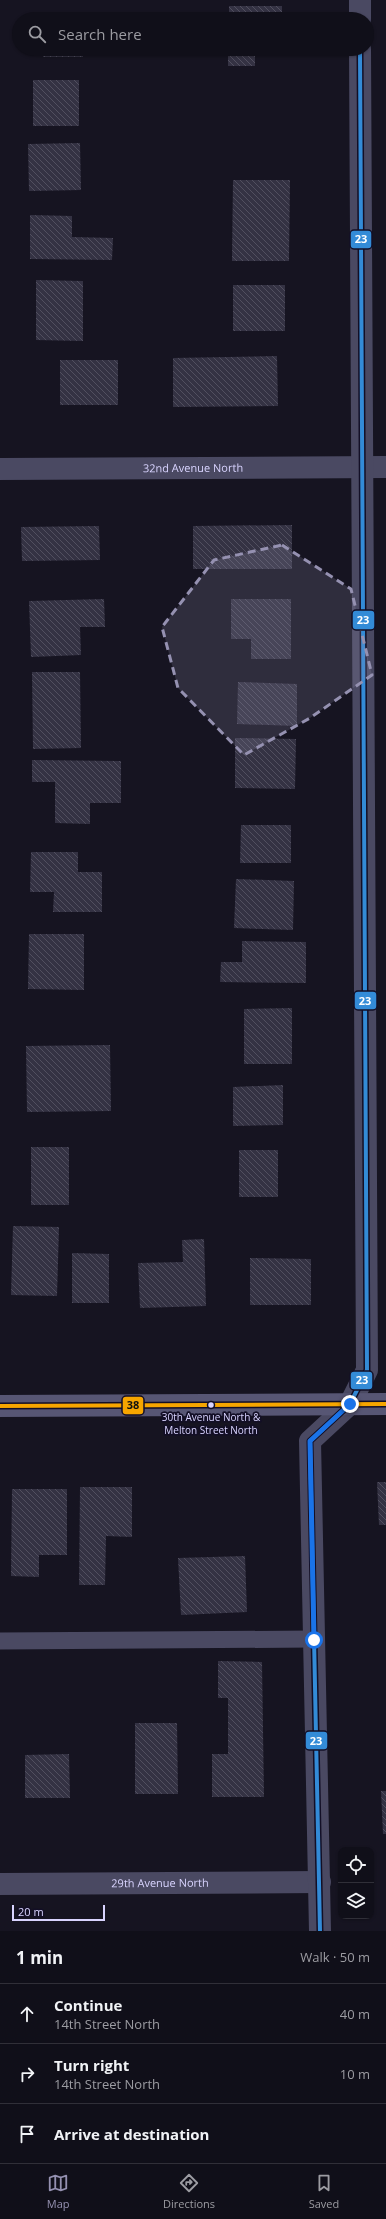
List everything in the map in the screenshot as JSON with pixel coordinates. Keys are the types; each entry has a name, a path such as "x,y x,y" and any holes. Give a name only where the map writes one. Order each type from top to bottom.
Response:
{"street":[{"path":"360,0 360,12"},
{"path":"320,1931 310,1441 350,1404 367,1370 361,468 360,56"},
{"name":"32nd Avenue North","path":"0,469 386,468"},
{"path":"0,1406 386,1404"},
{"name":"29th Avenue North","path":"0,1884 320,1882"}],"lane":[{"path":"0,1641 314,1640"}],"highlighted area":[{"path":"282,545 351,589 372,675 310,718 244,755 178,688 162,627 214,560"}],"building":[{"path":"229,6 282,6 282,12 229,12"},
{"path":"43,56 83,56 83,57"},
{"path":"228,56 255,56 255,66 228,66"},
{"path":"33,80 79,80 79,126 33,126"},
{"path":"80,143 81,190 29,191 28,144"},
{"path":"233,180 290,180 289,261 232,261"},
{"path":"30,215 72,216 72,237 113,238 112,260 30,259"},
{"path":"36,280 83,281 83,341 36,340"},
{"path":"233,285 285,285 285,331 233,331"},
{"path":"277,356 278,406 173,407 173,358"},
{"path":"60,360 118,360 118,405 60,405"},
{"path":"292,525 292,569 193,569 193,526"},
{"path":"99,526 100,560 22,561 21,527"},
{"path":"104,599 105,627 80,627 81,655 31,657 29,601"},
{"path":"231,599 291,599 291,659 251,659 251,639 231,639"},
{"path":"32,672 80,672 81,748 33,749"},
{"path":"238,682 297,684 297,726 237,724"},
{"path":"235,738 296,739 295,789 235,788"},
{"path":"32,760 121,761 121,803 90,803 90,824 55,823 55,782 32,782"},
{"path":"241,825 291,825 291,863 240,863"},
{"path":"31,852 78,852 78,872 102,872 102,912 53,912 54,892 30,892"},
{"path":"236,879 294,881 293,930 234,928"},
{"path":"29,934 84,934 84,990 28,989"},
{"path":"242,941 306,942 306,983 220,982 221,962 242,962"},
{"path":"292,1008 292,1064 244,1064 244,1009"},
{"path":"110,1045 111,1111 27,1112 26,1046"},
{"path":"283,1085 283,1125 233,1126 233,1087"},
{"path":"31,1147 69,1147 69,1205 31,1205"},
{"path":"239,1150 278,1150 278,1197 239,1197"},
{"path":"13,1226 59,1227 57,1296 11,1295"},
{"path":"204,1239 206,1306 140,1308 138,1263 183,1262 182,1240"},
{"path":"72,1253 109,1254 109,1303 72,1303"},
{"path":"250,1258 311,1259 311,1305 250,1305"},
{"path":"377,1482 386,1482 386,1525 379,1525"},
{"path":"80,1487 132,1487 132,1537 106,1536 105,1585 79,1585"},
{"path":"12,1489 67,1489 67,1555 39,1555 39,1577 11,1576"},
{"path":"245,1556 247,1612 181,1615 178,1558"},
{"path":"218,1661 262,1662 264,1797 212,1797 212,1754 228,1754 228,1698 218,1698"},
{"path":"135,1723 177,1723 178,1794 135,1794"},
{"path":"69,1754 70,1798 25,1798 25,1755"},
{"path":"381,1791 386,1791 386,1834 383,1834"}],"transit line":[{"name":"23","path":"320,1931 310,1441 350,1404 367,1370 360,56"},
{"name":"38","path":"0,1406 386,1404"}],"place":[{"name":"30th Avenue North & Melton Street North","path":"211,1405"}],"route":[{"path":"314,1640 310,1441 350,1404"}]}
